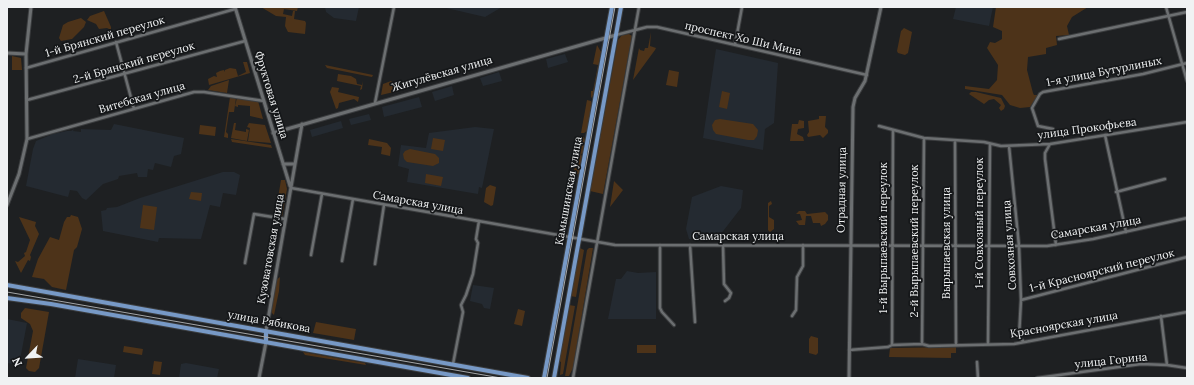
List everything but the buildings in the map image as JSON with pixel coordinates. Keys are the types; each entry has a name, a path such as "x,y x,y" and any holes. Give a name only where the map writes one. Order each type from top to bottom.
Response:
{"main road":[{"name":"Камышинская улица","path":"544,378 612,7"},
{"name":"Камышинская улица","path":"554,378 578,238 590,182 621,7"},
{"name":"улица Рябикова","path":"7,285 528,378"},
{"name":"улица Рябикова","path":"7,298 468,378"},
{"name":"Кузоватовская улица","path":"266,331 266,342"}],"street":[{"path":"7,205 19,174 26,139 26,54 31,7"},
{"path":"375,103 394,7"},
{"path":"573,378 639,7"},
{"path":"735,45 742,7"},
{"name":"Отрадная улица","path":"849,378 853,107 855,98 862,88 867,75 881,7"},
{"path":"1166,7 1187,81"},
{"name":"Фруктовая улица","path":"235,8 291,188"},
{"name":"1-й Брянский переулок","path":"26,68 235,8"},
{"path":"1059,39 1187,12"},
{"name":"проспект Хо Ши Мина","path":"616,35 636,29 657,27 867,75"},
{"name":"Жигулёвская улица","path":"273,133 616,35"},
{"name":"2-й Брянский переулок","path":"27,100 245,41"},
{"path":"116,42 123,74 134,109"},
{"path":"7,53 26,54"},
{"name":"1-я улица Бутурлиных","path":"1053,129 1038,126 1032,108 1043,92 1142,74 1187,63"},
{"name":"Витебская улица","path":"26,139 197,92 264,101"},
{"name":"улица Прокофьева","path":"990,144 1009,146 1050,144 1187,122"},
{"name":"Кузоватовская улица","path":"266,331 302,124"},
{"name":"1-й Совхозный переулок","path":"879,126 924,138 990,144 988,344"},
{"name":"1-й Вырыпаевский переулок","path":"892,345 893,130"},
{"path":"1105,135 1116,192 1126,232"},
{"name":"2-й Вырыпаевский переулок","path":"922,344 924,138"},
{"name":"Вырыпаевская улица","path":"955,142 956,344"},
{"path":"1050,144 1045,153 1045,158 1056,245"},
{"name":"Совхозная улица","path":"1009,146 1019,246 1021,300 1019,337"},
{"path":"283,164 295,164"},
{"path":"1116,192 1165,179"},
{"name":"Самарская улица","path":"291,188 615,245 1056,245 1126,232 1187,218"},
{"path":"312,255 322,194"},
{"path":"342,261 353,199"},
{"path":"375,264 384,205"},
{"path":"245,262 254,214 285,219"},
{"path":"453,365 463,312 461,305 473,274 478,243 476,239 479,221"},
{"path":"660,245 660,308 674,325"},
{"path":"690,245 694,322"},
{"path":"723,245 724,284 725,288 731,291 729,298 725,301"},
{"path":"792,316 796,310 796,277 803,266 803,245"},
{"name":"1-й Красноярский переулок","path":"1021,300 1187,257"},
{"name":"Красноярская улица","path":"849,350 888,347 892,345 922,344 927,346 956,344 1014,344 1023,341 1187,312"},
{"path":"1160,316 1167,365"},
{"path":"1014,344 1019,337 1023,341"},
{"name":"Кузоватовская улица","path":"259,378 266,342"},
{"path":"977,362 978,378"},
{"name":"улица Горина","path":"1037,378 1141,364 1167,365 1187,368"}],"shaded area":[{"path":"261,7 298,7 297,11 284,9 283,14 292,16 293,11 295,11 294,19 305,21 306,23 305,34 288,32 285,26 286,17 276,16"},
{"path":"325,7 359,7 356,21 334,18 326,12"},
{"path":"442,7 502,7 485,17"},
{"path":"956,7 993,7 989,26 953,19"},
{"path":"996,7 1088,7 1072,17 1067,26 1069,35 1056,36 1057,45 1046,48 1046,54 1028,57 1027,70 1033,93 1034,95 1038,95 1030,107 1020,108 1010,105 1002,95 965,89 965,86 989,89 997,80 998,65 987,48 990,42 995,43 1002,39 1002,31 993,27"},
{"path":"104,11 111,30 107,28 99,29 96,24 87,20 90,16"},
{"path":"81,18 86,22 84,27 72,39 61,41 59,38 63,25"},
{"path":"904,28 912,32 908,53 905,55 898,53 897,51 901,31"},
{"path":"651,32 650,46 656,48 633,80 639,48 640,50 644,51 645,48 648,48"},
{"path":"629,34 632,36 603,194 590,191 618,40 622,35"},
{"path":"597,45 601,52 593,96 591,98 591,91 593,91 598,65 593,64"},
{"path":"716,49 778,63 774,123 765,129 763,150 703,138"},
{"path":"565,54 568,62 548,68 546,59"},
{"path":"12,56 21,58 22,70 12,70"},
{"path":"243,62 247,62 250,73 209,85 208,79 214,76 217,77 216,73 220,71 224,70 225,72 225,70 230,68 236,69 238,76 246,72"},
{"path":"325,65 373,75 372,77 327,68"},
{"path":"669,70 679,72 677,87 666,85"},
{"path":"499,72 502,81 483,86 480,78"},
{"path":"338,74 351,76 356,79 357,84 362,85 363,81 362,89 360,90 361,86 337,81"},
{"path":"229,80 227,93 208,90 211,86"},
{"path":"391,81 397,87 398,91 381,95 383,84"},
{"path":"452,86 454,95 435,101 432,92"},
{"path":"332,87 339,88 338,92 359,97 358,102 354,99 339,103 338,108 336,109 330,92"},
{"path":"722,91 730,93 727,109 719,107"},
{"path":"971,92 1001,98 1005,106 1004,109 1001,111 999,108 1001,105 994,99 989,100 984,104 969,94"},
{"path":"230,97 236,98 234,112 229,112 226,132 228,134 228,138 224,137"},
{"path":"419,97 422,107 384,117 382,107"},
{"path":"237,98 258,101 263,119 250,116 250,106 235,106"},
{"path":"587,100 591,101 592,105 587,131 581,133"},
{"path":"369,114 371,120 351,125 349,119"},
{"path":"819,116 826,116 825,127 828,130 828,133 823,138 820,135 808,137 808,121 819,119"},
{"path":"720,119 753,124 758,130 757,136 754,140 748,140 716,134 712,125 715,120"},
{"path":"799,120 804,121 804,128 798,129 797,134 803,137 804,141 790,141 792,124 798,124"},
{"path":"341,121 343,128 312,137 310,130"},
{"path":"234,123 236,123 235,130 246,132 246,129 249,130 247,141 231,138"},
{"path":"249,123 265,125 271,143 248,141 250,128 247,127"},
{"path":"114,124 184,138 181,154 174,156 171,167 155,163 153,170 148,169 147,177 138,177 137,173 119,176 118,179 103,184 86,200 82,198 77,191 70,190 68,197 26,186 36,141 53,134 71,131 74,129 73,131 81,132 81,129 111,130"},
{"path":"200,125 216,127 215,136 199,134"},
{"path":"475,127 494,129 482,188 479,187 478,194 407,182 409,169 398,166 401,145 426,148 429,133"},
{"path":"580,136 584,137 585,141 583,153 581,154 582,157 579,173 573,176"},
{"path":"433,138 445,140 443,151 431,149"},
{"path":"231,139 271,145 272,148 232,142"},
{"path":"369,139 387,143 391,148 390,156 381,154 382,147 368,145"},
{"path":"410,149 435,154 439,158 439,163 433,166 407,162 404,159 403,154 405,151"},
{"path":"223,172 234,172 240,175 236,195 223,193 220,207 210,205 201,239 159,238 158,242 103,231 101,211 106,210 107,208 117,207 140,198"},
{"path":"426,174 443,177 441,186 425,183"},
{"path":"281,180 285,180 287,189 282,217 275,216"},
{"path":"614,181 623,190 610,207"},
{"path":"490,185 496,187 493,205 491,206 484,202 486,188"},
{"path":"721,186 743,190 741,208 717,239 689,239 686,229 692,197"},
{"path":"191,192 202,193 201,201 189,199"},
{"path":"771,201 772,204 769,206 769,217 774,220 774,229 770,232 768,230 768,203"},
{"path":"143,205 157,207 154,230 140,228"},
{"path":"799,211 805,211 807,214 825,212 828,215 828,220 821,226 820,223 813,223 811,216 806,216 805,225 799,225 796,221 802,220 800,214 796,214"},
{"path":"71,215 78,217 82,229 77,247 74,250 66,290 52,287 44,279 32,277 38,259 50,237 59,240 64,222 67,217 70,217"},
{"path":"19,217 36,222 35,226 39,234 30,255 30,261 28,260 21,273 15,261 18,262 25,256 24,253 26,252 30,240"},
{"path":"578,247 584,250 576,297 570,296"},
{"path":"589,248 593,248 573,368 569,376 565,376 587,250"},
{"path":"627,271 638,273 656,272 656,319 608,319 616,279 621,279"},
{"path":"280,277 274,315 271,312 273,297 276,280"},
{"path":"473,285 494,288 490,309 484,308 482,304 470,301"},
{"path":"569,305 575,306 563,374 560,375 561,362 559,361"},
{"path":"25,308 49,312 39,368 35,372 29,371 26,368 33,331 30,324 21,318 21,313"},
{"path":"518,309 525,311 522,326 514,324"},
{"path":"7,319 27,323 19,365 7,363"},
{"path":"316,322 356,329 354,340 313,333"},
{"path":"811,336 818,338 818,353 816,355 809,353 809,339"},
{"path":"637,345 656,345 656,353 637,353"},
{"path":"124,346 143,349 142,355 123,352"},
{"path":"956,347 956,353 951,353 951,358 889,357 890,348"},
{"path":"303,352 365,363 366,365 305,355"},
{"path":"78,359 116,365 114,378 75,378"},
{"path":"154,361 162,362 160,375 152,374"},
{"path":"186,363 219,369 217,378 179,378 181,364"}],"tram line":[{"path":"547,378 615,7"},
{"path":"7,292 501,378"}]}
